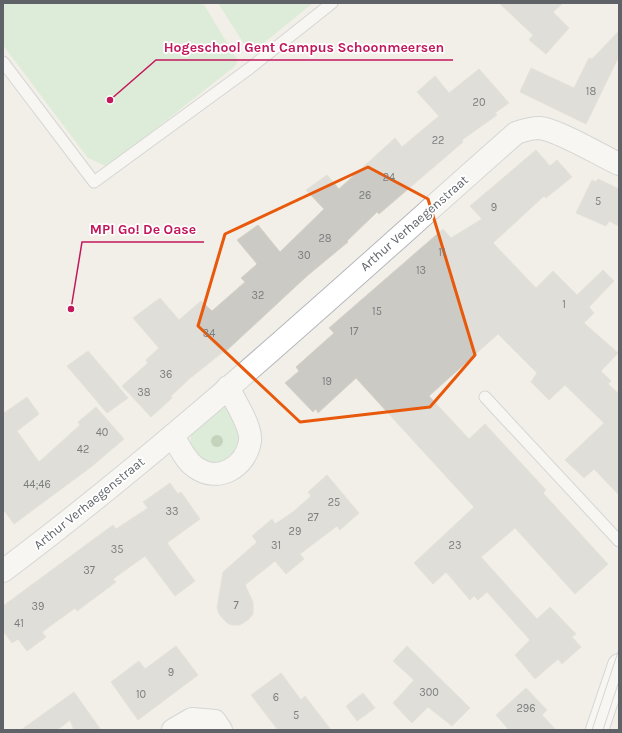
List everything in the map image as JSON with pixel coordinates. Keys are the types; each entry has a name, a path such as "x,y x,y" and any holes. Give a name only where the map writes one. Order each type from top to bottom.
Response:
{"street":[{"name":"Arthur Verhaegenstraat","path":"3,571 59,529 173,434 516,134 527,129 540,128 552,131 619,164"},
{"path":"173,434 187,460 196,468 206,473 217,474 229,472 239,465 246,454 250,440 246,422 228,387"},
{"path":"597,730 619,665"},
{"path":"173,730 192,719 215,721 221,730"}],"lane":[{"path":"3,62 94,182 250,68 332,3"},
{"path":"485,397 619,541"}],"highlighted area":[{"path":"368,167 428,199 475,355 430,407 300,422 198,326 225,234"}],"green space":[{"path":"3,3 203,3 238,61 235,66 121,156 106,166 88,158 3,45"},
{"path":"218,3 313,3 255,50 248,50"},
{"path":"225,403 245,441 233,461 205,465 190,448 191,433"}],"building":[{"path":"499,3 563,3 553,12 569,28 546,54 529,40 533,35"},
{"path":"619,31 619,56 586,124 520,92 531,68 574,88 589,58 592,59"},
{"path":"479,69 509,103 495,113 497,115 462,140 463,142 379,214 377,212 347,241 348,242 307,276 224,353 223,352 189,379 171,396 172,398 151,417 122,386 148,363 146,360 159,348 133,318 160,298 179,320 201,301 212,311 245,282 241,278 257,264 237,240 258,225 280,252 324,209 306,190 327,175 339,189 395,138 402,147 439,116 417,92 435,76 449,93"},
{"path":"536,150 550,166 557,160 572,177 546,198 544,196 493,243 536,288 553,271 577,295 603,270 614,281 589,307 594,313 584,323 618,353 601,371 611,381 608,384 619,394 619,495 594,469 584,478 565,460 604,423 565,385 549,400 531,382 537,373 498,334 429,396 469,439 485,424 546,490 543,493 608,564 575,594 515,528 481,557 537,619 550,607 576,634 572,637 581,647 562,664 558,659 535,679 515,655 530,640 487,592 478,600 474,596 470,600 446,572 433,584 414,563 474,507 356,378 318,413 316,409 313,412 285,383 299,371 296,367 334,333 329,328 443,229 451,238 482,219 470,206"},
{"path":"598,179 619,189 619,226 609,221 606,226 576,213 592,180 596,182"},
{"path":"88,351 128,398 107,413 67,366"},
{"path":"27,397 39,414 17,431 39,462 80,425 78,422 96,407 124,439 91,467 14,524 3,509 3,412 4,413"},
{"path":"327,475 359,513 340,530 337,526 300,554 304,559 286,574 275,561 245,585 253,602 253,614 249,619 240,625 231,625 226,622 219,614 217,608 223,572 257,542 252,536 272,519 275,524 293,512 311,496 308,492"},
{"path":"170,483 178,494 181,492 200,519 167,543 195,581 175,596 145,556 113,579 116,582 77,611 75,608 42,632 46,637 27,651 18,639 12,643 3,631 3,606 113,525 116,529 148,508 143,502"},
{"path":"176,646 198,675 138,720 111,682 139,661 145,669"},
{"path":"407,646 470,708 452,726 428,707 412,723 393,703 414,680 393,661"},
{"path":"281,673 301,700 305,696 331,730 278,730 251,695"},
{"path":"526,688 547,710 542,715 556,730 509,730 496,715"},
{"path":"74,692 101,730 74,730 70,720 57,730 21,730"},
{"path":"363,693 375,708 357,721 346,706"}],"tram line":[{"path":"592,730 619,649"},
{"path":"603,730 619,681"}],"place":[{"name":"Hogeschool Gent Campus Schoonmeersen","path":"110,100"},
{"name":"MPI Go! De Oase","path":"71,309"}]}
